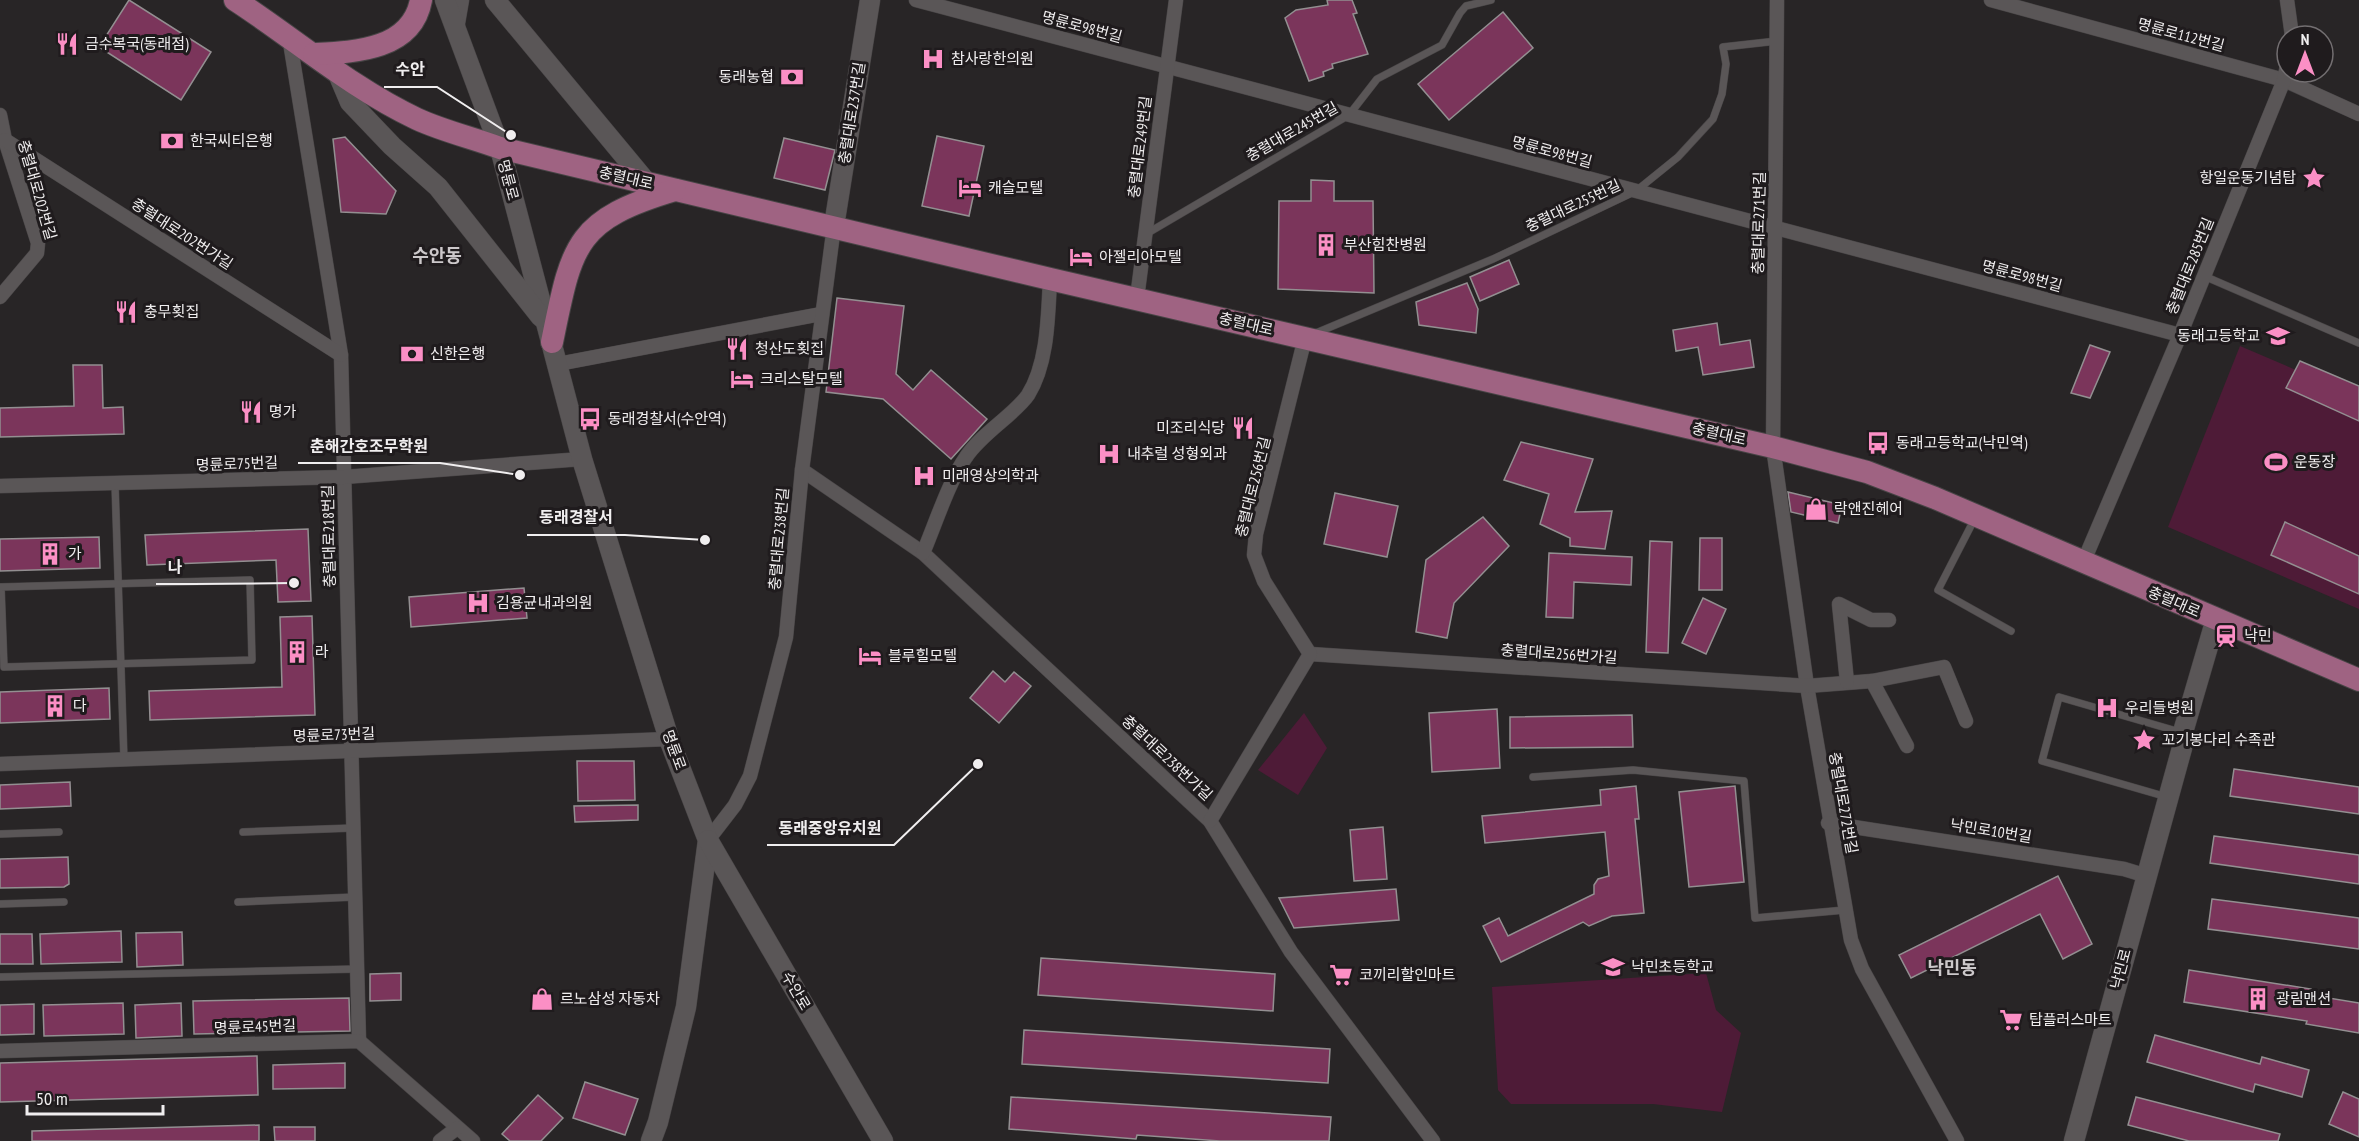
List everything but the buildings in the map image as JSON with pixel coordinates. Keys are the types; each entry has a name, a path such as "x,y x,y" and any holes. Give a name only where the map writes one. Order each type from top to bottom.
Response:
{"main road":[{"name":"충렬대로","path":"234,0 289,35 370,94 418,120 500,148 1773,447 1867,472 1976,516 2359,680"},
{"path":"314,54 370,50 386,43 409,27 422,0"},
{"name":"명륜로","path":"444,0 500,148 582,459 669,739 708,840 686,1007 661,1111 651,1141"},
{"path":"495,0 647,183"},
{"name":"충렬대로237번길","path":"834,226 870,0"},
{"path":"336,69 350,102 392,146 438,187 549,333"},
{"path":"549,333 566,272 580,244 599,224 625,206 675,189"},
{"name":"낙민로","path":"2074,1141 2182,748 2183,732 2216,619"},
{"name":"수안로","path":"708,840 883,1141"}],"street":[{"path":"456,32 462,0"},
{"name":"명륜로98번길","path":"916,0 2180,335"},
{"name":"충렬대로249번길","path":"1137,298 1176,0"},
{"name":"충렬대로271번길","path":"1773,447 1778,0"},
{"name":"명륜로112번길","path":"1991,0 2275,78"},
{"path":"2287,0 2290,24"},
{"name":"충렬대로218번길","path":"289,35 341,355 359,1041"},
{"name":"충렬대로285번길","path":"2083,563 2180,335 2282,84"},
{"name":"명륜로112번길","path":"2293,84 2359,114"},
{"name":"충렬대로202번길","path":"0,115 5,140 38,243 37,254 0,297"},
{"name":"충렬대로202번가길","path":"5,140 341,355"},
{"name":"충렬대로238번길","path":"708,840 735,805 750,776 786,636 802,470 834,226"},
{"path":"923,553 964,459 977,442 1027,396 1042,354 1047,326 1050,279"},
{"path":"558,364 821,314"},
{"name":"충렬대로256번길","path":"1305,338 1256,534 1254,555 1264,580 1310,654"},
{"name":"충렬대로272번길","path":"1773,447 1828,823 1851,940 1862,969 1957,1141"},
{"name":"명륜로75번길","path":"0,486 344,477 582,459"},
{"name":"충렬대로238번가길","path":"802,470 923,553 1210,821 1291,952 1433,1141"},
{"path":"1847,682 1839,604 1871,621 1889,620"},
{"path":"1210,821 1310,654"},
{"name":"충렬대로256번가길","path":"1310,654 1807,686 1872,681 1944,667 1966,721"},
{"path":"1872,681 1907,746"},
{"name":"명륜로73번길","path":"0,764 669,739"},
{"name":"낙민로10번길","path":"1828,823 2124,868 2147,876"},
{"path":"359,1041 473,1141"},
{"name":"명륜로45번길","path":"0,1051 359,1041"},
{"path":"440,1141 457,1128"}],"lane":[{"name":"충렬대로245번길","path":"1146,234 1349,115 1377,79 1442,45 1466,6 1491,0"},
{"name":"충렬대로255번길","path":"1305,338 1493,259 1636,191 1678,157 1713,119 1722,94 1726,64 1723,46 1777,41"},
{"path":"2204,276 2359,343"},
{"path":"115,484 124,760"},
{"path":"1976,516 1938,590 2011,631"},
{"path":"250,580 252,660 120,664 4,667 2,587 250,580"},
{"path":"2168,798 2042,761 2059,697 2183,732"},
{"path":"1533,777 1633,770 1744,781 1755,918 1845,910"},
{"path":"243,832 353,828"},
{"path":"0,834 59,832"},
{"path":"238,902 355,897"},
{"path":"0,903 64,902"},
{"path":"0,978 357,969"}],"shaded area":[{"name":"운동장","path":"2240,346 2359,397 2359,609 2168,527"},
{"path":"1304,713 1327,748 1298,795 1258,770"},
{"path":"1706,973 1716,1010 1741,1033 1722,1112 1653,1104 1511,1104 1498,1090 1492,987"}],"place":[{"name":"금수복국(동래점)","path":"67,44"},
{"name":"참사랑한의원","path":"933,59"},
{"name":"동래농협","path":"792,77"},
{"name":"수안","path":"511,135"},
{"name":"한국씨티은행","path":"172,141"},
{"name":"항일운동기념탑","path":"2314,178"},
{"name":"캐슬모텔","path":"970,188"},
{"name":"부산힘찬병원","path":"1326,245"},
{"name":"아젤리아모텔","path":"1081,257"},
{"name":"충무횟집","path":"126,312"},
{"name":"동래고등학교","path":"2278,336"},
{"name":"청산도횟집","path":"737,349"},
{"name":"신한은행","path":"412,354"},
{"name":"크리스탈모텔","path":"742,379"},
{"name":"명가","path":"251,412"},
{"name":"동래경찰서(수안역)","path":"590,419"},
{"name":"미조리식당","path":"1243,428"},
{"name":"동래고등학교(낙민역)","path":"1878,443"},
{"name":"내추럴 성형외과","path":"1109,454"},
{"name":"운동장","path":"2276,462"},
{"name":"춘해간호조무학원","path":"520,475"},
{"name":"미래영상의학과","path":"924,476"},
{"name":"락앤진헤어","path":"1816,509"},
{"name":"동래경찰서","path":"705,540"},
{"name":"가","path":"50,554"},
{"name":"나","path":"294,583"},
{"name":"김용균내과의원","path":"478,603"},
{"name":"낙민","path":"2226,636"},
{"name":"라","path":"297,652"},
{"name":"블루힐모텔","path":"870,656"},
{"name":"다","path":"55,706"},
{"name":"우리들병원","path":"2107,708"},
{"name":"꼬기봉다리 수족관","path":"2144,740"},
{"name":"동래중앙유치원","path":"978,764"},
{"name":"낙민초등학교","path":"1613,967"},
{"name":"코끼리할인마트","path":"1341,975"},
{"name":"르노삼성 자동차","path":"542,999"},
{"name":"광림맨션","path":"2258,999"},
{"name":"탑플러스마트","path":"2011,1020"}],"district":[{"name":"수안동","path":"437,256"},
{"name":"낙민동","path":"1952,968"}]}
